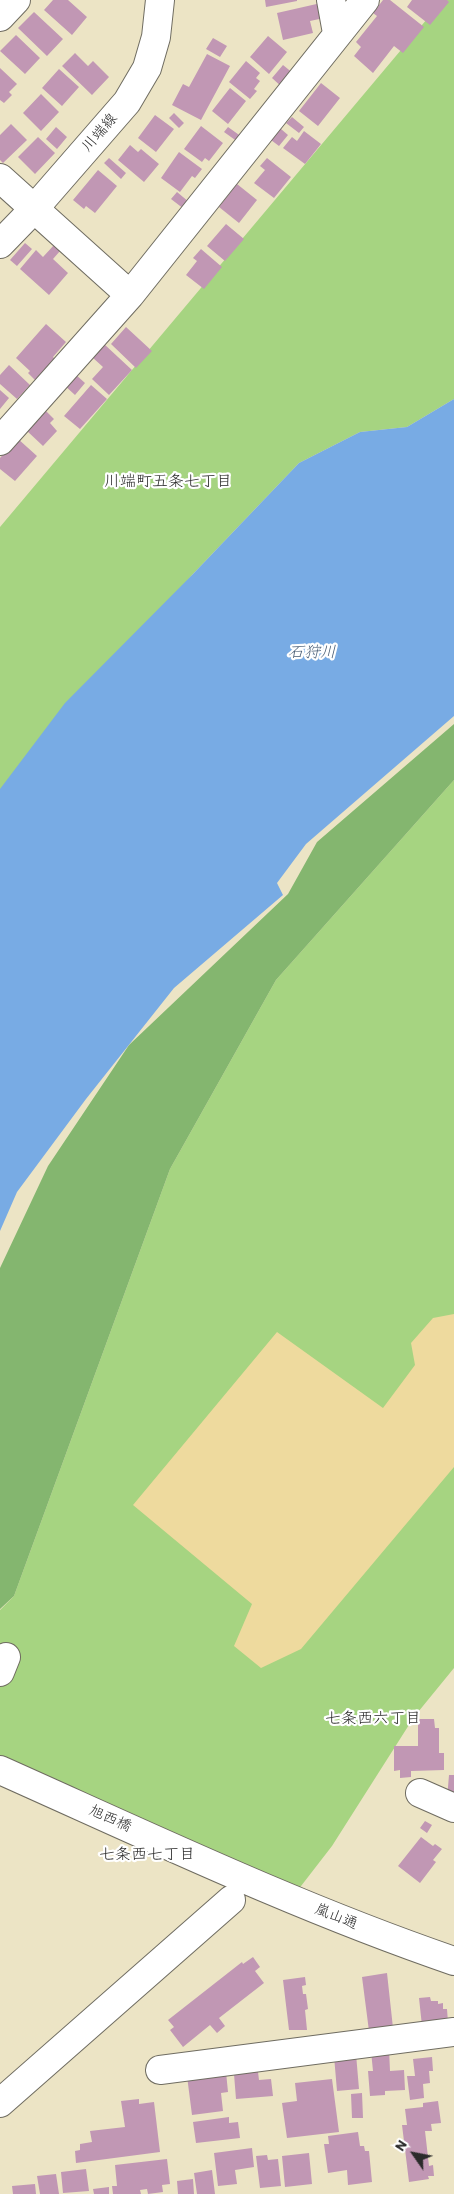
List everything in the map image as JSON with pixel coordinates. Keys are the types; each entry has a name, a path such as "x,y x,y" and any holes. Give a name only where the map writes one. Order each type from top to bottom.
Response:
{"street":[{"path":"0,17 16,0"},
{"name":"川端線","path":"0,244 33,210 127,102 147,68 156,37 160,0"},
{"path":"331,0 337,33"},
{"path":"0,441 130,295 365,0"},
{"path":"0,178 33,210 130,295"},
{"name":"旭西橋","path":"0,1770 220,1868"},
{"path":"420,1793 454,1808"},
{"name":"嵐山通","path":"220,1868 308,1906 404,1944 454,1961"},
{"path":"0,2103 231,1900"},
{"path":"160,2070 454,2032"}],"green space":[{"path":"443,0 454,0 454,399 407,427 360,432 299,463 193,574 0,792 0,527"},
{"path":"454,724 454,780 276,980 170,1169 14,1596 0,1609 0,1268 48,1166 129,1045 288,894 317,842"},
{"path":"454,780 454,1668 414,1717 332,1846 291,1899 0,1770 0,1610 14,1596 170,1169 276,980"}],"sand":[{"path":"454,1314 454,1467 301,1649 261,1668 234,1646 252,1604 133,1505 277,1332 383,1408 415,1365 411,1343 433,1318"}],"water":[{"name":"石狩川","path":"454,399 454,716 306,844 277,883 283,895 174,988 86,1099 17,1192 0,1231 0,789 65,703 193,574 299,463 360,432 407,427"}],"building":[{"path":"53,0 68,0 87,17 72,35 44,10"},
{"path":"265,0 297,0 297,1 266,7"},
{"path":"383,0 390,0 424,27 403,53 394,46 373,73 354,56 361,47 356,42 377,16 373,13"},
{"path":"412,0 447,0 449,2 430,25 407,7"},
{"path":"321,3 324,18 310,21 313,33 283,40 277,13"},
{"path":"34,12 63,39 47,56 18,28"},
{"path":"16,35 40,58 25,74 0,51"},
{"path":"268,36 287,52 269,74 250,57"},
{"path":"213,38 227,46 220,57 206,49"},
{"path":"75,53 88,66 93,61 109,77 92,95 62,66"},
{"path":"207,54 230,66 201,120 172,105 183,84 189,87"},
{"path":"246,61 260,73 256,78 260,81 254,89 257,91 250,99 229,82"},
{"path":"283,65 294,74 283,88 272,78"},
{"path":"0,68 17,84 9,92 12,95 4,103 0,100"},
{"path":"59,69 79,87 62,106 42,88"},
{"path":"321,83 340,98 318,126 299,111"},
{"path":"230,88 246,101 228,124 212,111"},
{"path":"41,94 59,112 41,131 23,113"},
{"path":"174,113 184,123 179,128 169,118"},
{"path":"155,115 174,129 156,152 138,138"},
{"path":"292,117 304,127 299,133 286,123"},
{"path":"11,124 27,140 3,163 0,160 0,135"},
{"path":"201,126 223,143 209,161 205,158 202,162 184,149"},
{"path":"56,127 67,137 57,149 46,139"},
{"path":"228,127 242,137 238,142 224,132"},
{"path":"281,129 288,135 279,146 271,140"},
{"path":"304,131 321,144 305,164 283,148 292,137 297,141"},
{"path":"38,137 55,153 35,174 18,157"},
{"path":"130,145 138,152 141,149 159,164 144,182 118,160"},
{"path":"179,152 202,169 195,178 192,176 180,192 161,178"},
{"path":"109,158 126,173 121,179 104,163"},
{"path":"267,158 291,177 274,198 254,183 265,170 260,166"},
{"path":"98,170 117,186 95,213 86,206 84,209 73,200"},
{"path":"237,184 257,200 239,223 219,207"},
{"path":"177,192 189,202 184,209 171,199"},
{"path":"226,224 244,239 225,261 207,246"},
{"path":"25,243 32,249 17,266 10,260"},
{"path":"54,245 60,251 53,259 68,273 49,295 20,269 36,250 43,257"},
{"path":"201,249 222,267 204,289 186,275 197,261 193,258"},
{"path":"46,324 66,342 53,357 57,361 38,383 28,373 30,371 16,358"},
{"path":"126,327 152,351 136,368 111,344"},
{"path":"104,344 132,370 109,395 92,379 103,367 92,357"},
{"path":"9,365 30,385 17,399 0,384 0,375"},
{"path":"75,374 85,383 75,395 64,385"},
{"path":"91,385 107,399 80,429 64,416"},
{"path":"0,390 9,398 0,409"},
{"path":"45,410 54,419 50,423 57,431 43,446 26,430"},
{"path":"17,438 37,456 15,481 0,469 0,458"},
{"path":"418,1719 434,1719 435,1728 439,1728 439,1753 444,1753 444,1770 411,1771 411,1777 400,1778 400,1770 394,1771 394,1746 418,1746"},
{"path":"449,1775 454,1775 454,1800 447,1799"},
{"path":"425,1821 432,1825 427,1833 420,1828"},
{"path":"421,1837 433,1846 435,1844 442,1849 433,1860 436,1862 420,1883 398,1866"},
{"path":"253,1957 260,1967 255,1971 264,1983 219,2018 225,2026 217,2033 210,2025 183,2047 170,2030 174,2027 168,2020 242,1962 243,1964"},
{"path":"387,1973 393,2028 369,2031 362,1977"},
{"path":"305,1977 306,1985 302,1986 303,1994 306,1994 308,2009 305,2010 307,2030 289,2030 283,1980"},
{"path":"430,1997 431,2001 438,2001 438,2004 443,2003 443,2009 447,2009 448,2023 422,2026 419,1998"},
{"path":"389,2049 390,2071 404,2070 405,2090 385,2091 385,2095 370,2096 368,2071 373,2071 371,2051"},
{"path":"356,2054 359,2089 337,2091 334,2056"},
{"path":"432,2057 433,2071 429,2071 430,2083 423,2084 424,2098 410,2100 407,2076 415,2076 413,2059"},
{"path":"226,2072 228,2092 221,2093 223,2111 192,2115 187,2076"},
{"path":"258,2072 259,2080 271,2079 273,2096 236,2099 234,2074"},
{"path":"332,2079 339,2132 287,2138 282,2103 297,2101 295,2083"},
{"path":"362,2093 363,2118 352,2118 351,2094"},
{"path":"139,2099 139,2104 154,2102 160,2152 76,2163 75,2151 80,2150 80,2144 92,2142 90,2131 125,2127 121,2101"},
{"path":"438,2101 441,2123 431,2124 432,2131 425,2131 429,2166 433,2165 434,2176 428,2176 429,2179 409,2182 402,2125 407,2125 405,2109 423,2107 423,2103"},
{"path":"229,2117 229,2123 238,2122 240,2138 196,2143 193,2122"},
{"path":"358,2132 360,2146 364,2146 365,2151 369,2151 372,2182 348,2185 347,2170 328,2173 324,2144 329,2144 328,2136"},
{"path":"252,2148 254,2167 235,2170 237,2184 218,2186 214,2153"},
{"path":"309,2153 312,2184 285,2187 282,2156"},
{"path":"267,2155 268,2160 278,2159 281,2186 260,2188 256,2156"},
{"path":"167,2159 170,2184 162,2185 163,2192 148,2194 147,2189 140,2190 141,2194 113,2194 112,2186 117,2186 115,2165"},
{"path":"86,2169 89,2191 63,2193 61,2172"},
{"path":"212,2170 215,2194 197,2194 194,2173"},
{"path":"56,2174 59,2194 40,2194 37,2176"},
{"path":"193,2179 194,2194 178,2194 177,2181"},
{"path":"35,2184 36,2194 13,2194 12,2186"},
{"path":"109,2187 109,2194 94,2194 93,2189"}],"district":[{"name":"川端町五条七丁目","path":"168,482"},
{"name":"七条西六丁目","path":"373,1719"},
{"name":"七条西七丁目","path":"147,1855"}]}
